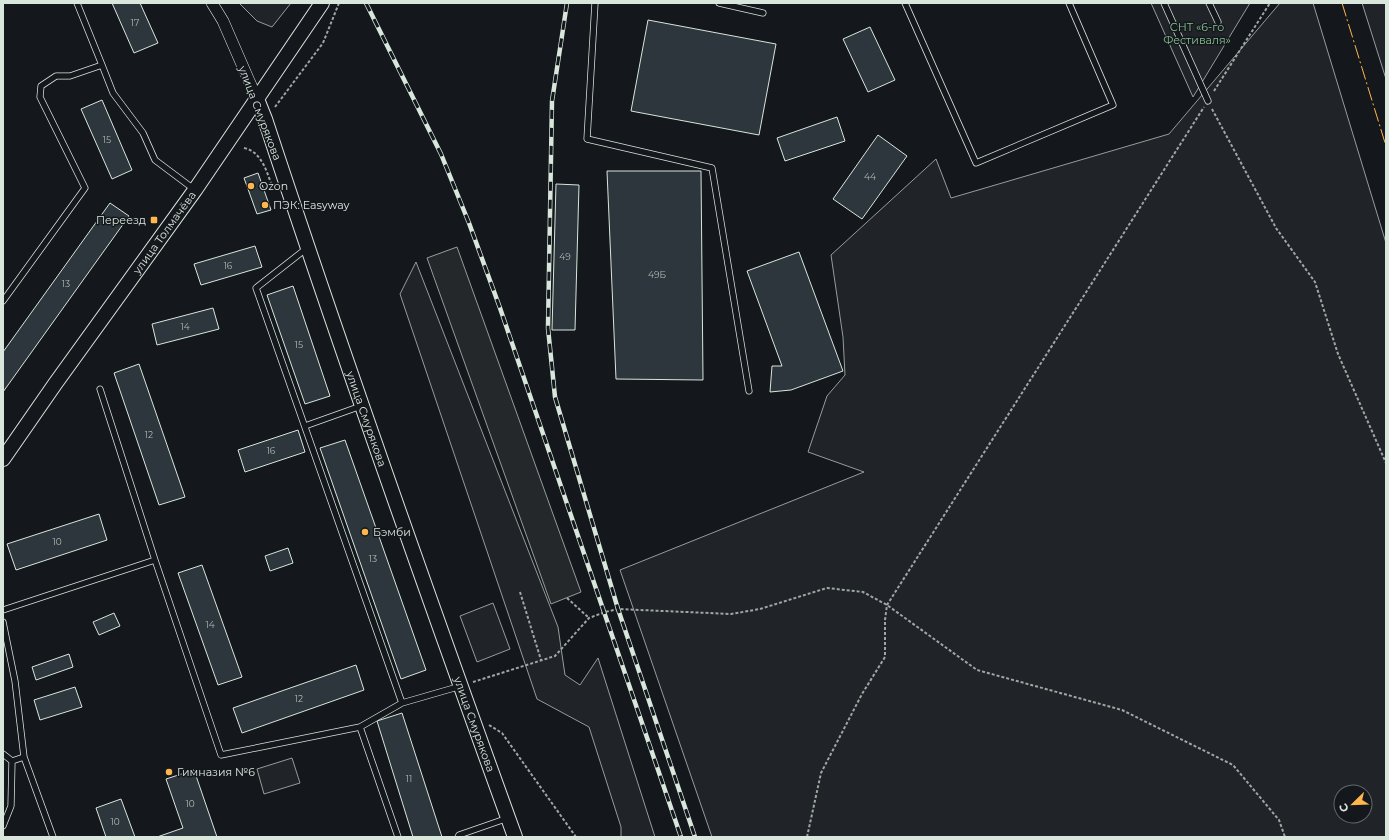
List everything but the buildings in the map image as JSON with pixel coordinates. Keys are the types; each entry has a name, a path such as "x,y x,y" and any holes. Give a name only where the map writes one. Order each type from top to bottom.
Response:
{"street":[{"name":"улица Смурякова","path":"212,3 223,21 265,119 361,406 515,837"},
{"name":"улица Толмачёва","path":"3,459 55,384 195,190 322,3"}],"lane":[{"path":"77,3 113,93 143,133 155,160 195,190"},
{"path":"594,3 587,139 712,168 749,391"},
{"path":"720,3 763,12"},
{"path":"905,3 976,163 1113,105 1069,3"},
{"path":"1164,3 1208,101"},
{"path":"1209,3 1218,22"},
{"path":"3,301 85,188 40,97 41,86 56,76 70,76 102,65"},
{"path":"307,248 256,288 402,703"},
{"path":"100,389 155,560 221,755 360,727 402,703 460,686"},
{"path":"305,426 361,406"},
{"path":"3,610 155,560"},
{"path":"3,622 15,681 24,757 53,837"},
{"path":"360,727 398,837"},
{"path":"3,754 12,761"},
{"path":"12,761 24,757"},
{"path":"3,826 11,806 12,761"},
{"path":"458,837 459,835 508,818"}],"path":[{"path":"270,113 323,43 339,3"},
{"path":"807,837 821,773 862,694 885,657 885,620 887,605 1270,3"},
{"path":"1208,101 1276,228 1315,282 1338,354 1386,463"},
{"path":"460,686 555,656 589,618 605,612 618,609 731,614 760,609 827,588 863,592 887,605 976,670 1122,710 1233,765 1279,820 1285,837"},
{"path":"520,592 541,660"},
{"path":"567,598 589,618"},
{"path":"489,724 502,733 576,837"}],"green space":[{"path":"239,3 291,3 272,27 257,21"},
{"name":"СНТ «6-го Фестиваля»","path":"1151,3 1250,3 1193,97"},
{"path":"1280,3 1313,3 1386,243 1386,837 712,837 620,570 864,472 808,452 827,396 845,375 843,337 831,255 936,159 951,198 1169,134"},
{"path":"1362,3 1386,3 1386,79"},
{"path":"416,262 558,627 565,675 580,685 598,658 655,837 621,837 621,827 589,727 537,699 400,294"},
{"path":"493,603 510,649 477,662 460,616"},
{"path":"292,758 300,783 264,794 257,769"}],"shaded area":[{"path":"457,247 581,592 551,604 427,258"}],"railway":[{"path":"366,3 441,154 469,223 500,308 681,837"},
{"path":"567,3 552,101 548,328 555,397 618,609 695,837"}],"power":[{"path":"1342,3 1386,146"}],"place":[{"name":"Ozon","path":"251,186"},
{"name":"ПЭК: Easyway","path":"265,205"},
{"name":"Переезд","path":"154,220"},
{"name":"Бэмби","path":"365,532"},
{"name":"Гимназия №6","path":"169,772"}]}
